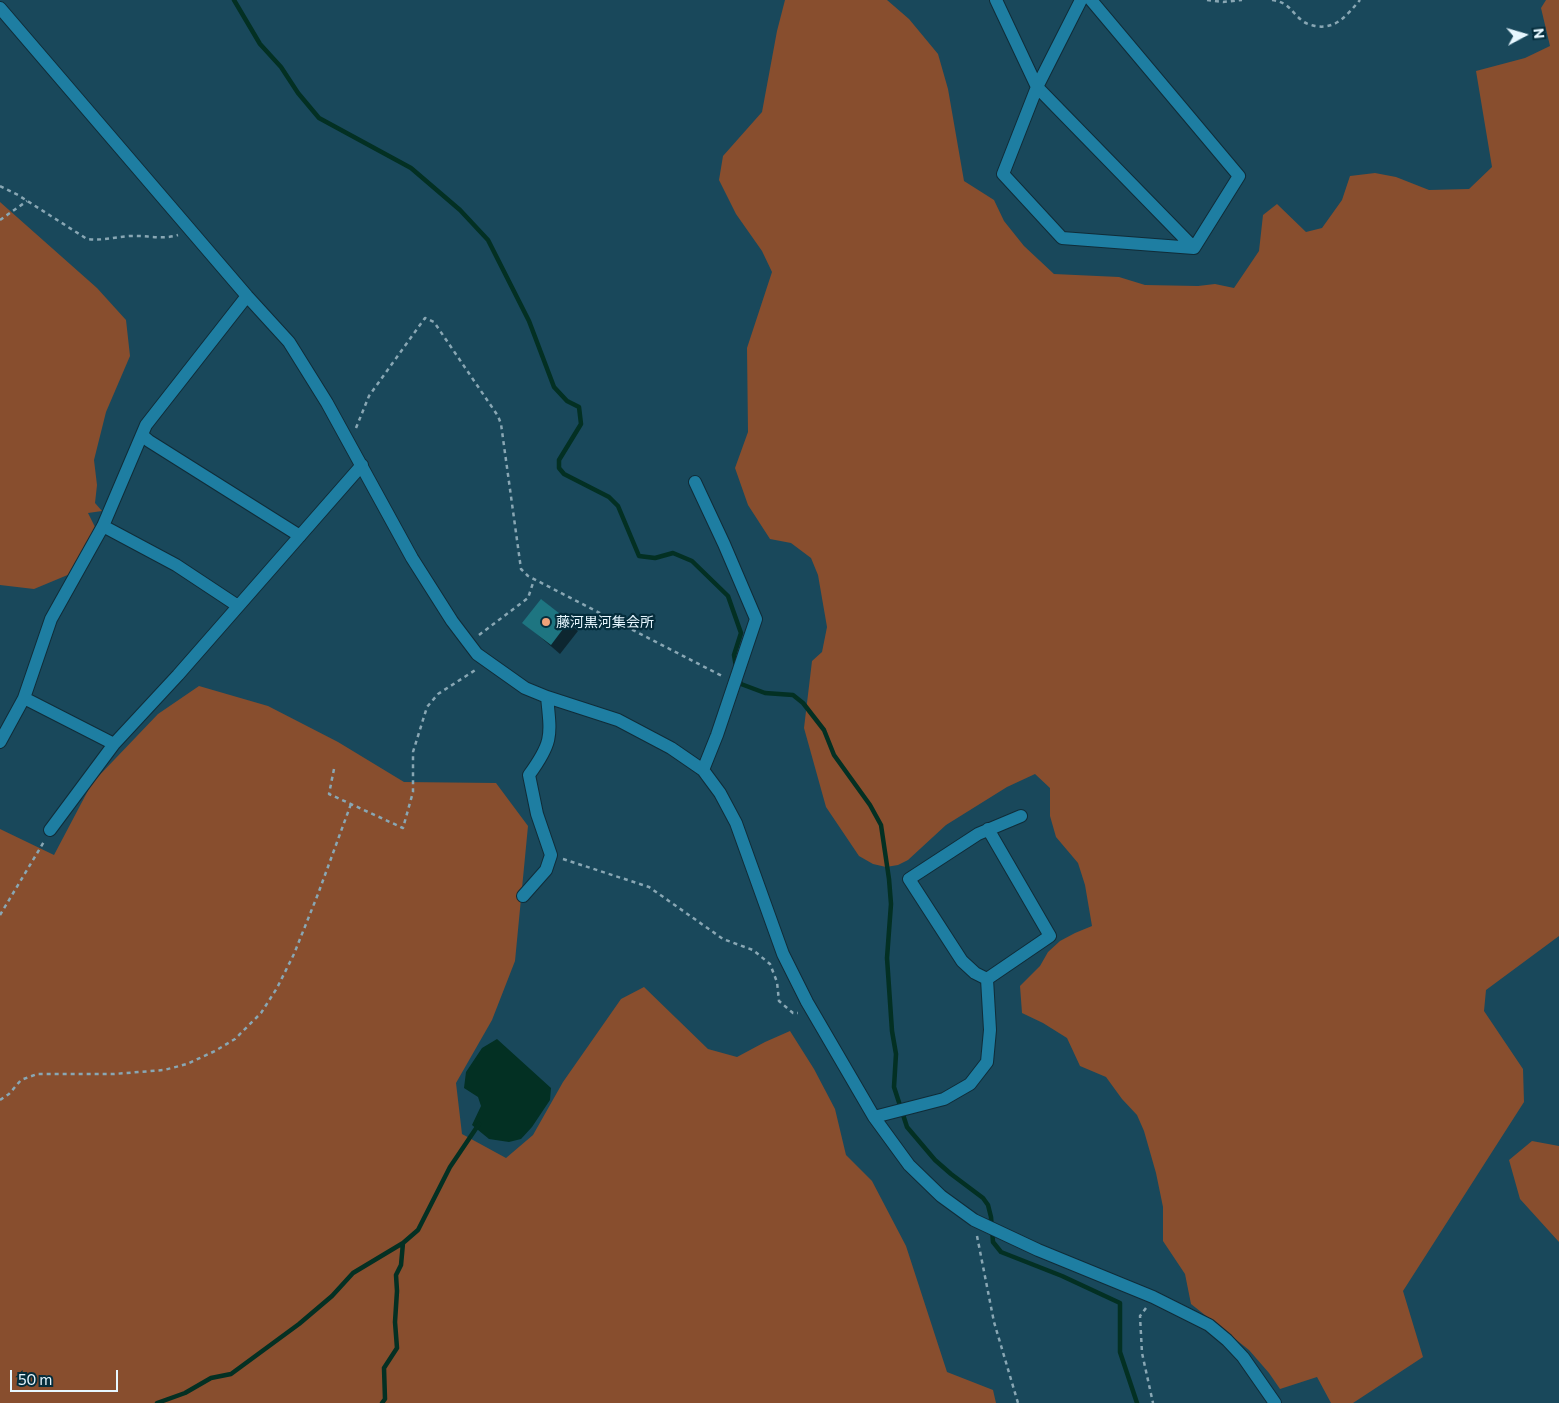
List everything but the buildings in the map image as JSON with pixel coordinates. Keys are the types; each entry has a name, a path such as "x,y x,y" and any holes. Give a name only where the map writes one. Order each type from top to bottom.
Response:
{"street":[{"path":"996,0 1037,87 1194,248"},
{"path":"1081,0 1037,87 1003,174 1062,238 1194,248"},
{"path":"1091,0 1239,176 1194,248"},
{"path":"0,8 247,296 289,342 362,465 412,558 452,621 477,654 487,663 525,688 618,720 671,748 703,770 720,793 736,823 783,954 812,1011 874,1116 909,1166 941,1196 974,1220 1038,1250 1153,1297 1209,1325 1228,1340 1243,1357 1275,1403"},
{"path":"0,742 24,698 51,620 103,526 146,426 247,296"},
{"path":"142,435 300,536"},
{"path":"50,830 114,744 178,675 362,465"},
{"path":"695,482 756,619 754,630 703,770"},
{"path":"103,526 176,565 238,606"},
{"path":"523,896 546,870 551,855 537,814 529,775 544,755 550,735 547,697"},
{"path":"24,698 114,744"},
{"path":"987,979 974,973 962,961 909,879 978,834 1021,816"},
{"path":"987,979 1050,936 988,829"},
{"path":"874,1116 944,1098 970,1084 988,1062 990,1030 987,979"}],"path":[{"path":"1207,0 1223,2 1242,0"},
{"path":"1272,0 1284,2 1305,24 1318,27 1332,26 1345,18 1360,0"},
{"path":"0,186 87,239 99,241 136,235 166,238 191,230"},
{"path":"0,220 27,202"},
{"path":"346,438 354,433 369,396 426,318 434,322 498,416 501,424 521,568 534,580 735,681"},
{"path":"468,643 528,598 534,580"},
{"path":"334,769 329,794 403,828 413,792 413,752 427,706 438,694 487,663"},
{"path":"0,1100 9,1094 21,1080 37,1074 114,1074 164,1070 187,1064 235,1039 261,1012 277,988 294,954 351,804"},
{"path":"0,915 50,830"},
{"path":"551,855 648,887 723,939 753,950 770,964 777,982 779,1001 793,1013 812,1011"},
{"path":"974,1220 994,1322 1018,1403"},
{"path":"1153,1297 1140,1316 1142,1353 1153,1403"}],"shaded area":[{"path":"785,0 887,0 909,19 938,54 948,89 964,181 994,200 1004,221 1024,246 1054,274 1119,277 1145,285 1198,286 1215,284 1234,288 1259,251 1263,215 1277,204 1306,232 1322,228 1342,200 1350,176 1375,173 1396,177 1429,190 1469,189 1492,167 1476,71 1525,58 1550,46 1541,8 1546,0 1559,0 1559,936 1486,990 1484,1011 1523,1069 1524,1102 1403,1291 1423,1357 1353,1403 1331,1403 1317,1377 1280,1389 1249,1350 1191,1304 1185,1274 1163,1241 1163,1207 1156,1173 1144,1131 1137,1115 1122,1099 1106,1077 1080,1066 1067,1038 1022,1013 1020,986 1040,966 1048,952 1060,941 1092,926 1085,885 1078,863 1056,837 1050,816 1050,788 1035,774 1007,787 946,825 908,860 898,865 886,867 873,864 859,856 826,807 804,728 812,661 822,652 827,627 818,575 811,558 791,543 770,539 748,505 735,468 748,432 747,348 772,272 762,251 736,214 719,180 723,156 762,112 777,31"},
{"path":"0,202 97,288 126,320 130,356 106,412 94,460 97,485 95,503 102,511 88,513 96,529 70,574 34,589 0,585"},
{"path":"199,686 268,706 338,742 404,782 496,783 528,826 515,961 492,1020 456,1083 462,1134 506,1158 533,1135 563,1082 621,999 644,987 708,1049 737,1057 790,1031 814,1069 835,1109 846,1155 872,1181 906,1246 947,1372 993,1390 996,1403 0,1403 0,829 54,855 92,783 158,714"},
{"path":"497,1039 551,1088 550,1100 532,1127 521,1139 509,1142 489,1139 472,1125 481,1106 478,1097 464,1088 466,1072 482,1048"},
{"path":"1532,1141 1559,1146 1559,1242 1520,1199 1509,1160"}],"waterway":[{"path":"234,0 260,44 281,67 298,93 319,118 411,168 460,210 488,240 529,321 554,387 567,401 579,407 581,424 559,460 559,468 564,474 609,497 618,506 639,556 655,558 673,553 692,561 728,596 741,633 734,655 736,667"},
{"path":"739,679 741,684 765,693 793,695 803,703 824,730 834,755 870,805 881,825 891,904 887,958 892,1031 896,1054 894,1087 907,1127 935,1160 983,1198 988,1205 991,1217 993,1242 1001,1252 1062,1276 1120,1303 1120,1352 1137,1403"},
{"path":"382,1403 385,1399 384,1368 397,1348 395,1322 396,1275 401,1265 403,1243 418,1230 450,1167 479,1124"},
{"path":"157,1403 185,1393 211,1378 231,1374 299,1324 332,1296 353,1273 403,1243"}],"place":[{"name":"藤河黒河集会所","path":"546,622"}]}
